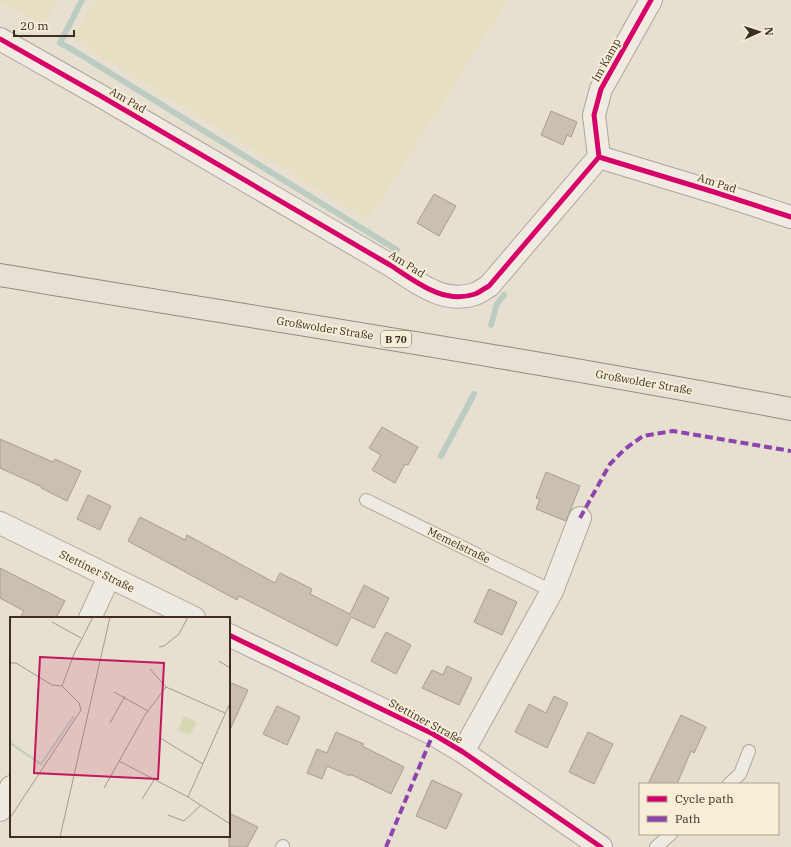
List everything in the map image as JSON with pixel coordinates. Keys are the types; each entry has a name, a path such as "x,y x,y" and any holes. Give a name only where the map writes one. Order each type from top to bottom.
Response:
{"main road":[{"name":"Großwolder Straße","path":"0,275 356,332 684,388 791,409"}],"street":[{"name":"Im Kamp","path":"599,157 594,115 601,89 651,0"},
{"name":"Am Pad","path":"0,39 343,237 431,291 443,295 459,296 475,294 489,286 599,157 714,192 791,218"},
{"path":"463,752 552,591 580,518"},
{"name":"Stettiner Straße","path":"0,523 192,617"},
{"path":"90,617 109,577"},
{"name":"Stettiner Straße","path":"230,635 433,734 463,752 601,847"},
{"path":"0,810 10,789"}],"lane":[{"name":"Memelstraße","path":"366,500 552,591"},
{"path":"729,783 740,774 749,751"},
{"path":"656,847 670,835"}],"shaded area":[{"path":"0,0 59,0 43,24 0,2"},
{"path":"96,0 508,0 368,220 72,38"}],"building":[{"path":"551,111 577,122 571,137 567,135 563,145 541,135"},
{"path":"434,194 456,206 439,236 417,223"},
{"path":"382,427 418,447 408,465 405,464 395,483 372,470 381,455 369,448"},
{"path":"0,439 53,462 55,459 81,471 67,501 41,488 42,487 0,468"},
{"path":"546,472 580,486 566,521 536,509 540,499 536,498"},
{"path":"88,495 111,506 100,530 77,519"},
{"path":"140,517 185,540 187,535 275,583 280,573 312,589 310,594 350,614 364,585 389,598 374,628 351,617 337,646 239,596 237,600 128,541"},
{"path":"0,568 65,601 57,617 21,617 24,611 0,598"},
{"path":"489,589 517,602 502,635 474,622"},
{"path":"386,632 411,645 396,674 371,661"},
{"path":"447,666 472,678 459,705 422,688 432,670 443,675"},
{"path":"230,682 248,690 230,730"},
{"path":"554,696 568,703 547,748 515,732 529,704 546,713"},
{"path":"277,706 300,717 287,745 263,734"},
{"path":"681,715 706,727 694,753 691,751 677,783 648,783"},
{"path":"336,732 364,744 362,746 404,767 391,794 350,774 350,776 327,766 322,779 307,773 317,749 327,753"},
{"path":"588,732 613,744 594,784 569,772"},
{"path":"432,780 462,794 446,829 416,816"},
{"path":"230,813 258,827 247,847 229,847"}],"waterway":[{"path":"82,0 60,43 397,250"},
{"path":"491,325 497,304 504,295"},
{"path":"441,456 474,394"}],"marked path":[{"path":"580,518 610,464 625,449 643,436 673,431 791,451"},
{"path":"386,847 433,734"}],"cycle path":[{"path":"599,157 594,115 601,89 651,0"},
{"path":"0,39 390,265 419,284 441,294 463,297 475,294 489,286 599,157"},
{"path":"599,157 791,217"},
{"path":"230,635 433,734 463,752 601,847"}]}
